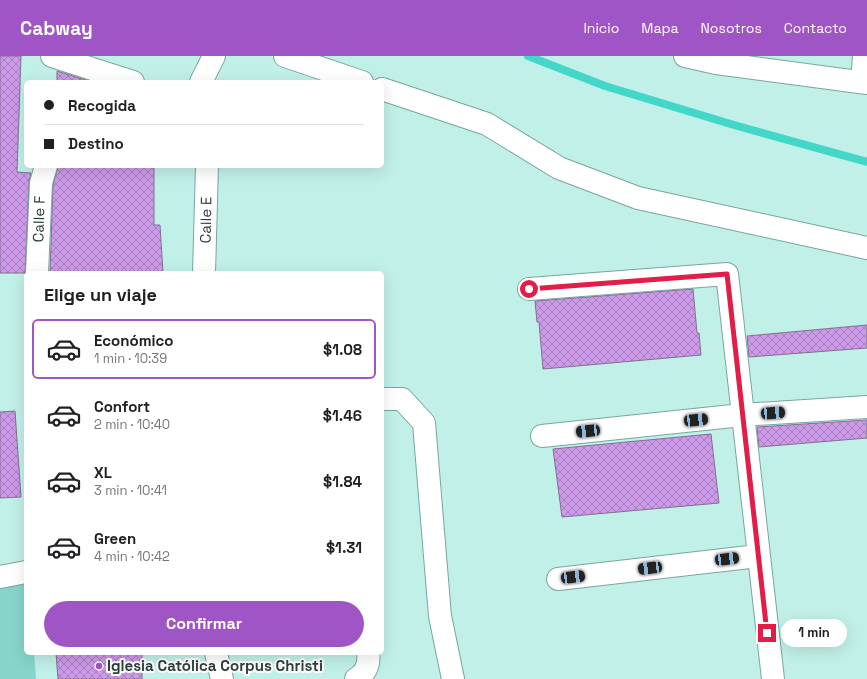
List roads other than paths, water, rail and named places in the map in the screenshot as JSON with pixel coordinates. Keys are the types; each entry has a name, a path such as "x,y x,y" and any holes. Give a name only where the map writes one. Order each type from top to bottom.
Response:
{"street":[{"path":"52,56 72,73 119,80"},
{"path":"203,80 214,56"},
{"path":"285,56 356,80"},
{"path":"685,56 864,82 864,56"},
{"path":"384,90 487,124 559,168 638,198 867,248"},
{"name":"Calle F","path":"37,271 41,183 45,168"},
{"name":"Calle E","path":"204,271 207,168"},
{"path":"529,289 727,274 773,679"},
{"path":"384,399 402,399 424,423 440,616 453,679"},
{"path":"542,436 742,415 867,407"},
{"path":"558,579 758,556"},
{"path":"0,577 24,572"},
{"path":"216,655 222,679"},
{"path":"356,679 362,676 367,668 368,655"}],"waterway":[{"path":"528,56 605,86 734,125 867,162"}],"place":[{"name":"Iglesia Católica Corpus Christi","path":"99,666"}]}
